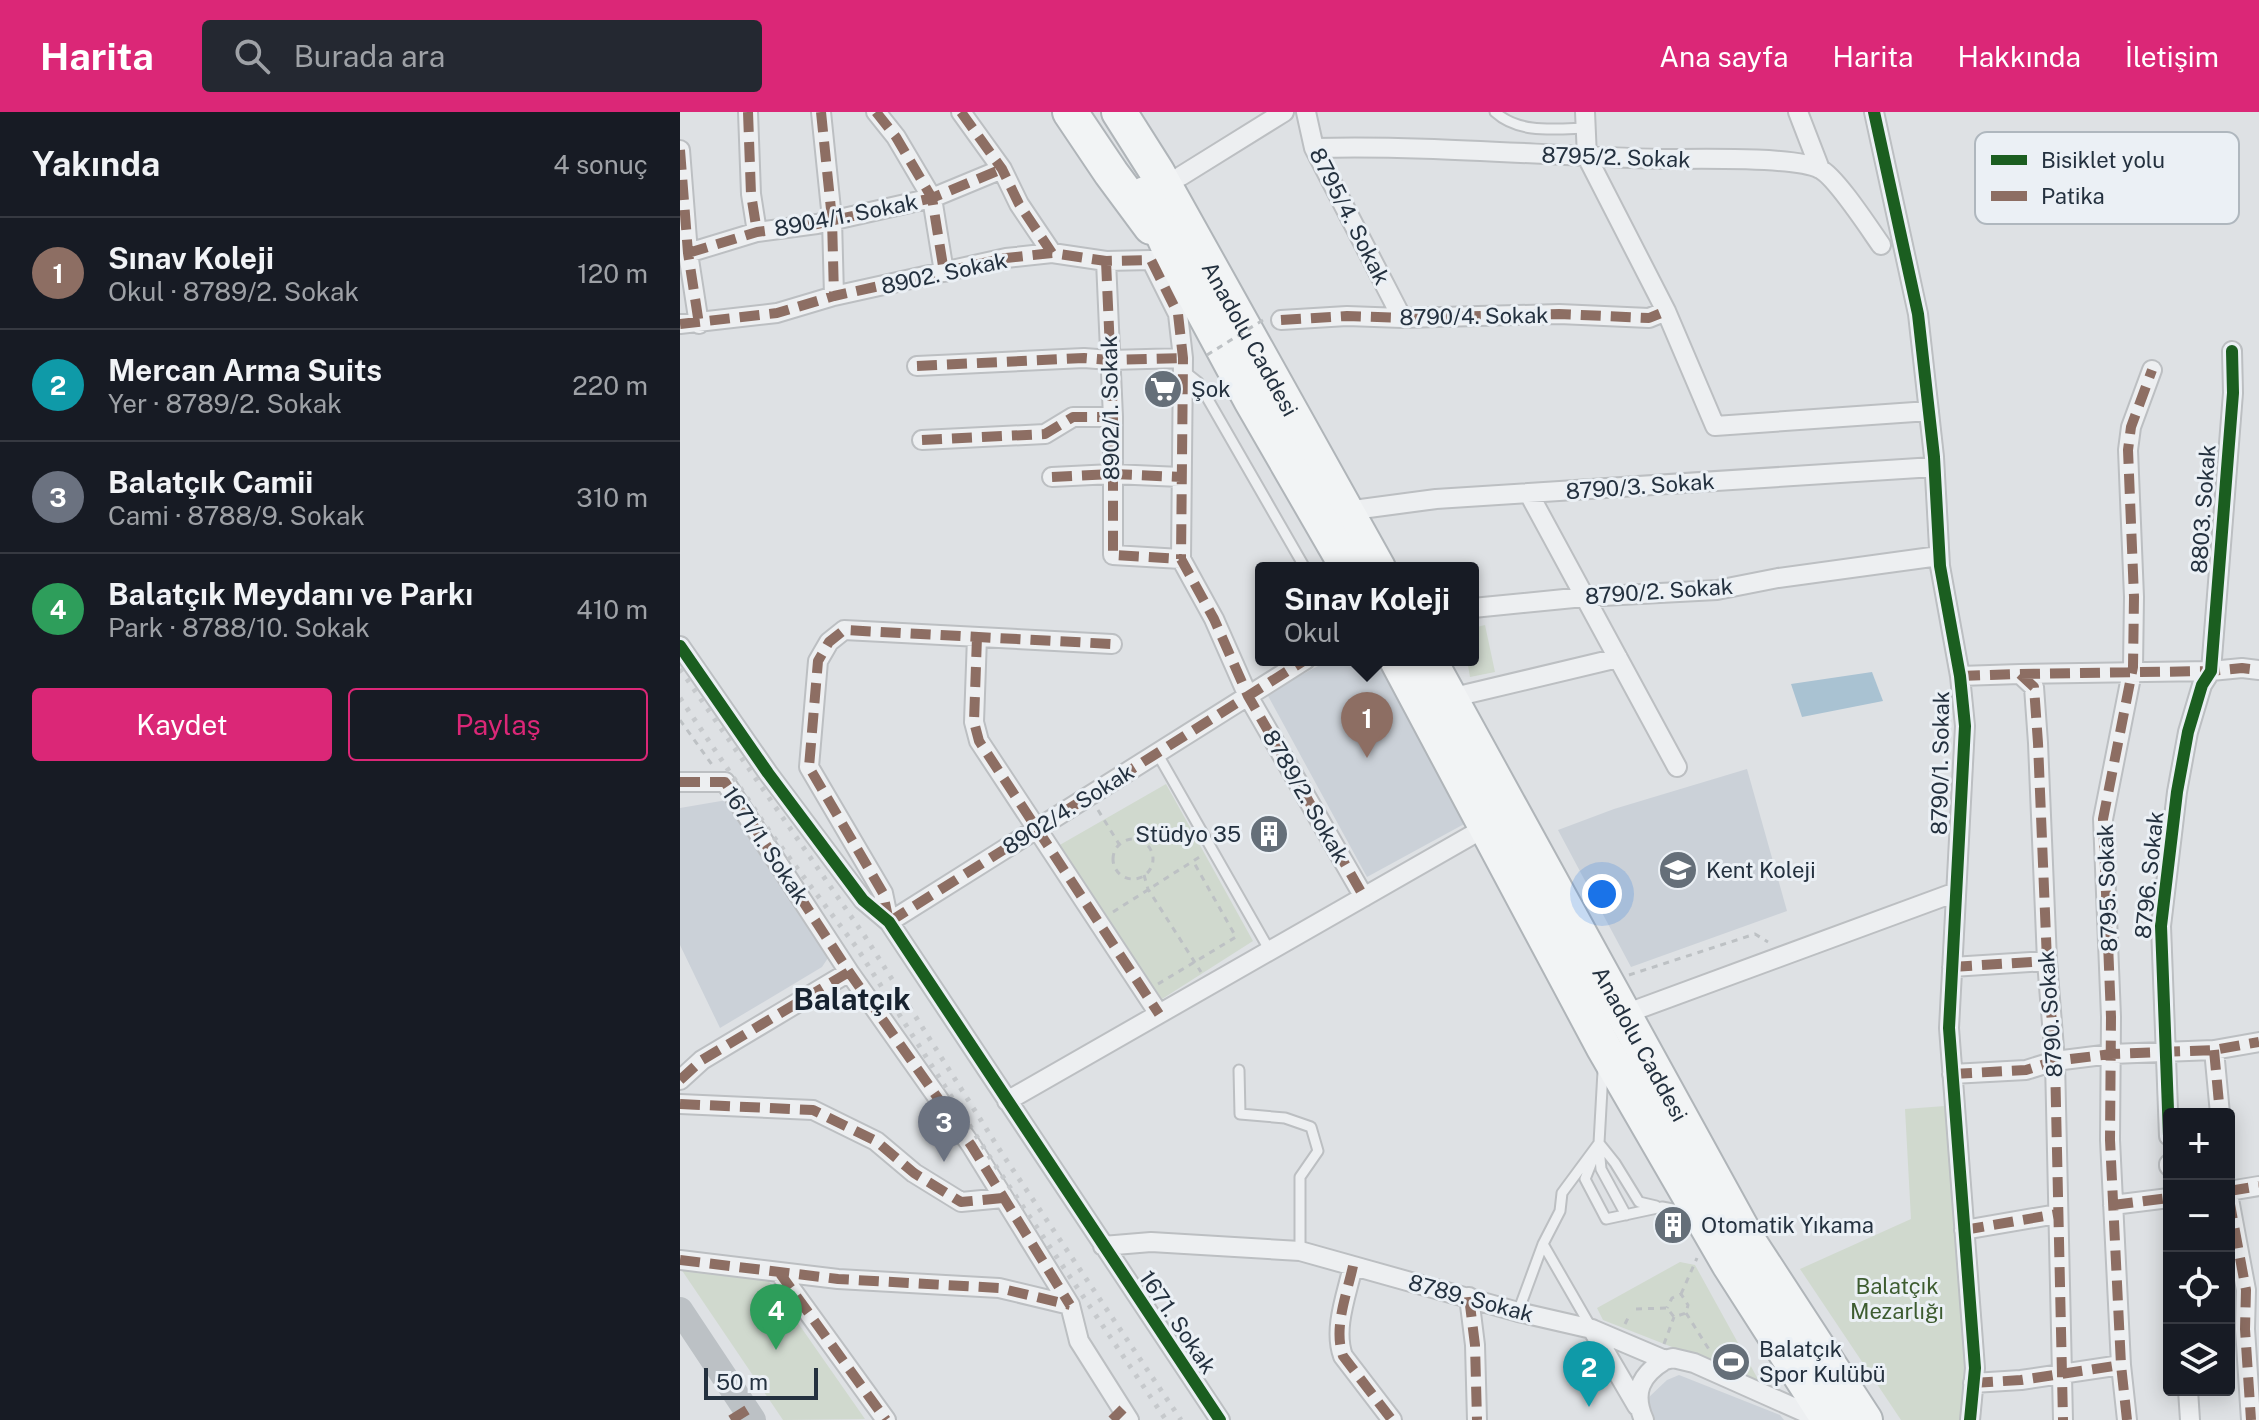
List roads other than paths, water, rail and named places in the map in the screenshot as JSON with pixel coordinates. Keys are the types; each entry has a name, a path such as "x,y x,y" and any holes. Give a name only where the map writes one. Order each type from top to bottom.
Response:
{"highway":[{"path":"1070,112 1144,219 1169,248"},
{"name":"Anadolu Caddesi","path":"1095,112 1155,210 1169,248 1251,400 1345,562"},
{"name":"Anadolu Caddesi","path":"1119,112 1157,172 1375,562"},
{"path":"1144,112 1194,199 1259,357"},
{"name":"Anadolu Caddesi","path":"1400,666 1702,1231 1829,1420"},
{"name":"Anadolu Caddesi","path":"1432,666 1749,1242 1865,1420"}],"street":[{"path":"748,112 751,194 757,232"},
{"path":"821,112 832,219 834,296"},
{"path":"876,112 896,137 932,198 944,272"},
{"path":"961,112 1002,169 1019,204 1052,253"},
{"path":"1181,176 1284,112"},
{"name":"8795/4. Sokak","path":"1306,112 1314,148 1402,318"},
{"path":"1798,112 1820,169 1843,193 1877,247 1903,245"},
{"name":"8790/1. Sokak","path":"1874,112 1918,314 1934,467 1939,556 1960,676 1965,726 1949,1028 1975,1368 1970,1420"},
{"path":"1585,120 1587,157 1666,311 1715,426 1929,411"},
{"name":"8795/2. Sokak","path":"1314,148 1368,147 1786,162 1820,169"},
{"path":"680,150 688,253 689,324"},
{"name":"8904/1. Sokak","path":"688,253 757,232 932,198 1002,169"},
{"name":"8902. Sokak","path":"689,324 777,313 834,296 1006,258 1052,253 1106,261 1151,260 1178,314 1182,364"},
{"name":"8902/1. Sokak","path":"1106,261 1113,417 1113,555 1181,559"},
{"name":"8790/4. Sokak","path":"1272,320 1347,316 1402,318 1559,314 1649,318 1666,311"},
{"name":"8803. Sokak","path":"2211,671 2233,393 2232,351"},
{"path":"917,366 1084,358 1182,364 1181,559 1214,619 1248,696"},
{"name":"8795. Sokak","path":"2127,1420 2121,1365 2113,1205 2103,819 2132,672 2134,597 2128,450 2131,427 2152,370"},
{"path":"922,440 1045,434 1073,417 1113,417"},
{"name":"8790/3. Sokak","path":"1346,511 1436,499 1934,467"},
{"path":"1052,477 1112,474 1181,477"},
{"path":"1529,494 1677,767"},
{"name":"8790/2. Sokak","path":"1479,607 1584,597 1717,590 1778,578 1939,556"},
{"path":"889,922 883,893 809,767 818,661 829,642 844,630 1112,644"},
{"path":"977,637 974,722 979,741 1159,1014"},
{"path":"680,646 863,900 889,922"},
{"path":"1450,698 1618,658"},
{"name":"8902/4. Sokak","path":"889,922 1296,666"},
{"path":"1960,676 2259,670"},
{"name":"8796. Sokak","path":"2167,1108 2168,1051 2161,926 2177,792 2188,732 2202,685 2211,671"},
{"name":"8790. Sokak","path":"2020,674 2034,687 2038,743 2047,961 2055,1061 2063,1420"},
{"name":"8789/2. Sokak","path":"1248,696 1364,897"},
{"name":"1671/1. Sokak","path":"680,782 725,782 849,972"},
{"path":"1007,1101 1486,827"},
{"path":"1622,1015 1956,892"},
{"name":"1671. Sokak","path":"889,922 1220,1420"},
{"path":"1952,967 2047,961"},
{"path":"680,1080 702,1060 849,972 971,1145 1070,1305 1079,1341 1121,1416"},
{"path":"1952,1074 2026,1070 2055,1061 2111,1054 2214,1050 2259,1042"},
{"path":"2214,1050 2219,1108"},
{"path":"680,1104 813,1110 876,1141 914,1173 961,1202 1003,1198"},
{"path":"2235,1190 2259,1186"},
{"path":"2113,1205 2163,1199"},
{"path":"1964,1230 2057,1214"},
{"path":"2235,1231 2246,1290 2245,1329 2251,1420"},
{"name":"8789. Sokak","path":"1103,1246 1151,1242 1300,1251 1518,1312 1592,1329 1694,1363 1822,1420"},
{"path":"680,1260 903,1284 999,1288 1070,1305"},
{"path":"1353,1266 1339,1344 1343,1356 1392,1420"},
{"path":"779,1272 886,1420"},
{"path":"1469,1297 1475,1345 1477,1420"},
{"path":"680,1310 744,1417"},
{"path":"1592,1329 1641,1413"},
{"path":"1641,1413 1637,1396 1642,1381 1664,1353"},
{"path":"1973,1383 2121,1365"},
{"path":"2188,1396 2190,1420"}],"lane":[{"path":"1495,112 1506,122 1540,129 1585,120"},
{"path":"1182,364 1198,382 1302,562"},
{"path":"1157,753 1270,951"},
{"path":"1604,1048 1599,1143 1601,1169 1626,1215"},
{"path":"1239,1070 1240,1114 1285,1118 1311,1127 1318,1151 1300,1177 1300,1251"},
{"path":"1599,1143 1639,1202 1683,1210 1702,1231"},
{"path":"1599,1143 1585,1179 1606,1219 1662,1207"},
{"path":"1518,1312 1543,1244 1560,1211 1562,1193 1599,1143"},
{"path":"1543,1244 1592,1329"}],"water":[{"path":"1872,672 1883,701 1802,717 1791,684"}],"railway":[{"path":"680,669 866,938 1001,1152 1181,1420"},
{"path":"680,698 770,832 857,948 991,1159 1166,1420"}],"place":[{"name":"Şok","path":"1163,389"},
{"name":"Sınav Koleji","path":"1367,758"},
{"name":"Stüdyo 35","path":"1269,834"},
{"name":"Kent Koleji","path":"1678,870"},
{"name":"Balatçık Camii","path":"944,1162"},
{"name":"Otomatik Yıkama","path":"1673,1225"},
{"name":"Balatçık Meydanı ve Parkı","path":"776,1350"},
{"name":"Balatçık Spor Kulübü","path":"1731,1362"},
{"name":"Mercan Arma Suits","path":"1589,1407"}],"district":[{"name":"Balatçık","path":"852,1000"}],"park label":[{"name":"Balatçık Mezarlığı","path":"1897,1298"}]}
